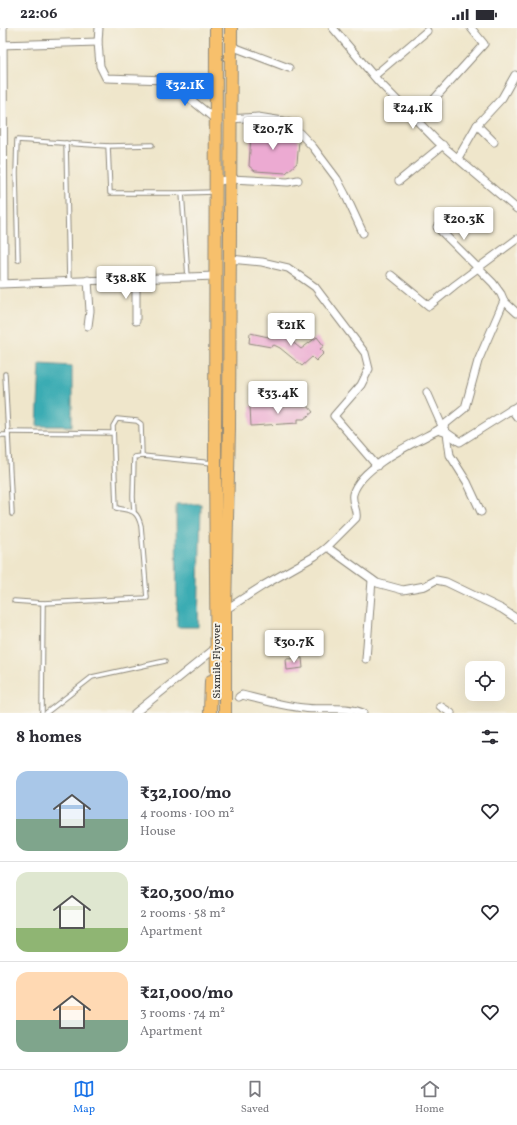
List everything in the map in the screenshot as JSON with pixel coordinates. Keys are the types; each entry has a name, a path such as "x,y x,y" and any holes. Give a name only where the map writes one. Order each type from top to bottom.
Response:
{"main road":[{"path":"216,28 214,463 221,610 230,617 230,713"},
{"path":"221,610 229,428 231,28"},
{"path":"210,713 218,642 211,615 221,610"},
{"name":"Sixmile Flyover","path":"217,713 218,642 221,610"},
{"name":"Sixmile Flyover","path":"218,642 225,713"}],"street":[{"path":"3,28 2,284 215,276"},
{"path":"99,28 98,42 100,66 106,78 167,80 216,120"},
{"path":"333,28 374,76 416,119 443,145 517,209"},
{"path":"416,119 484,44 471,28"},
{"path":"374,76 427,31"},
{"path":"2,45 98,42"},
{"path":"231,46 289,68"},
{"path":"458,158 477,125 502,98 515,75"},
{"path":"230,119 258,117 290,123 313,147 337,179 346,194 363,234"},
{"path":"477,125 494,142"},
{"path":"399,180 443,145"},
{"path":"215,187 230,179 288,182 298,180"},
{"path":"437,227 478,268 501,294 504,301 517,313"},
{"path":"391,275 429,306 455,285 517,240"},
{"path":"230,260 262,262 288,268 310,283 315,287 365,353 369,370 361,385 334,416 377,466"},
{"path":"136,279 136,321"},
{"path":"88,280 90,311 88,326"},
{"path":"221,610 315,556 327,547 356,518 357,514 352,497 361,478 389,457 440,428 465,408 478,361 504,301"},
{"path":"427,392 440,428 460,442 514,408 517,418"},
{"path":"448,433 450,455 467,482 481,512"},
{"path":"327,547 377,583 403,590 425,586 436,580 446,582 517,619"},
{"path":"366,659 372,580"},
{"path":"135,713 218,642"},
{"path":"238,697 242,695 304,708 354,709 363,713"},
{"path":"440,706 451,713"}],"lane":[{"path":"18,260 16,173 17,140 108,146 152,145"},
{"path":"66,143 69,281"},
{"path":"108,146 110,192 182,194 215,187"},
{"path":"182,194 188,277"},
{"path":"6,374 12,514"},
{"path":"14,601 43,603 147,598 139,516 134,511 116,508 113,426 117,419 138,420 141,424 142,456"},
{"path":"0,435 113,433"},
{"path":"134,511 134,457 142,456 214,463"},
{"path":"42,713 43,603"},
{"path":"46,713 92,677 165,661"}],"water":[{"path":"40,364 72,366 72,426 37,426"},
{"path":"176,504 201,504 198,627 177,627"}],"building":[{"path":"256,128 285,129 299,141 297,163 286,173 255,171 249,166 251,134"},
{"path":"278,330 301,349 317,337 324,346 320,349 324,353 316,361 312,357 302,366 274,345 271,347 249,343 250,333 273,338"},
{"path":"250,406 308,406 313,412 304,419 298,419 298,423 251,426"},
{"path":"302,658 303,668 287,670 286,659"}]}
